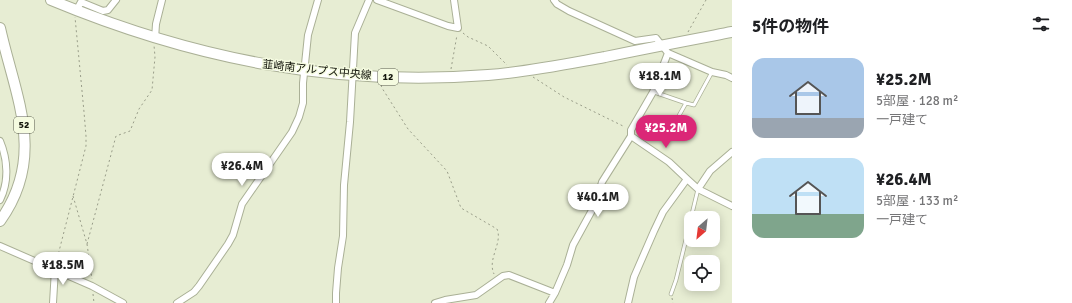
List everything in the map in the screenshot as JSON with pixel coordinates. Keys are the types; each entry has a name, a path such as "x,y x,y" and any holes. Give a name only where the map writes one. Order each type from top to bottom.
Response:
{"main road":[{"name":"韮崎南アルプス中央線","path":"51,0 78,4 119,27 198,51 249,62 304,71 353,76 451,78 530,70 666,50 687,40 732,32"},
{"name":"52","path":"0,28 20,103 24,126 25,146 24,164 20,180 14,198 0,221"}],"street":[{"path":"78,4 103,12 108,10 116,0"},
{"path":"155,39 156,24 162,0"},
{"path":"177,303 194,292 228,244 233,235 242,204 292,132 299,117 303,103 304,71 308,35 318,0"},
{"path":"336,303 338,268 343,236 344,185 350,122 355,34 369,0"},
{"path":"377,0 448,26 458,28 454,0"},
{"path":"554,0 557,4 569,11 635,41 656,38 666,50 712,72 732,78"},
{"path":"550,303 567,265 573,245 596,203 602,182 653,92 666,50"},
{"path":"631,133 670,162 698,189 732,206"},
{"path":"0,141 7,180 0,200"},
{"path":"698,189 710,171 732,152"},
{"path":"628,303 634,277 663,212 687,179"},
{"path":"0,246 92,286 123,303"},
{"path":"53,303 55,269"},
{"path":"435,303 476,295 503,276 508,275 555,293"}],"lane":[{"path":"653,92 694,105 712,72"},
{"path":"672,128 686,103"},
{"path":"693,211 698,189"},
{"path":"671,294 684,247"}],"path":[{"path":"687,40 687,34 706,0"},
{"path":"55,269 86,146 74,18 78,4"},
{"path":"458,28 468,37 488,46 507,66"},
{"path":"451,78 458,28"},
{"path":"88,244 116,136 130,132 139,109 152,90 155,57 153,48 155,39"},
{"path":"530,70 533,77 538,82 631,133"},
{"path":"380,77 382,88 408,129 447,171 461,208 496,229 499,234 491,266 497,280"},
{"path":"73,195 88,244 94,303"}]}
